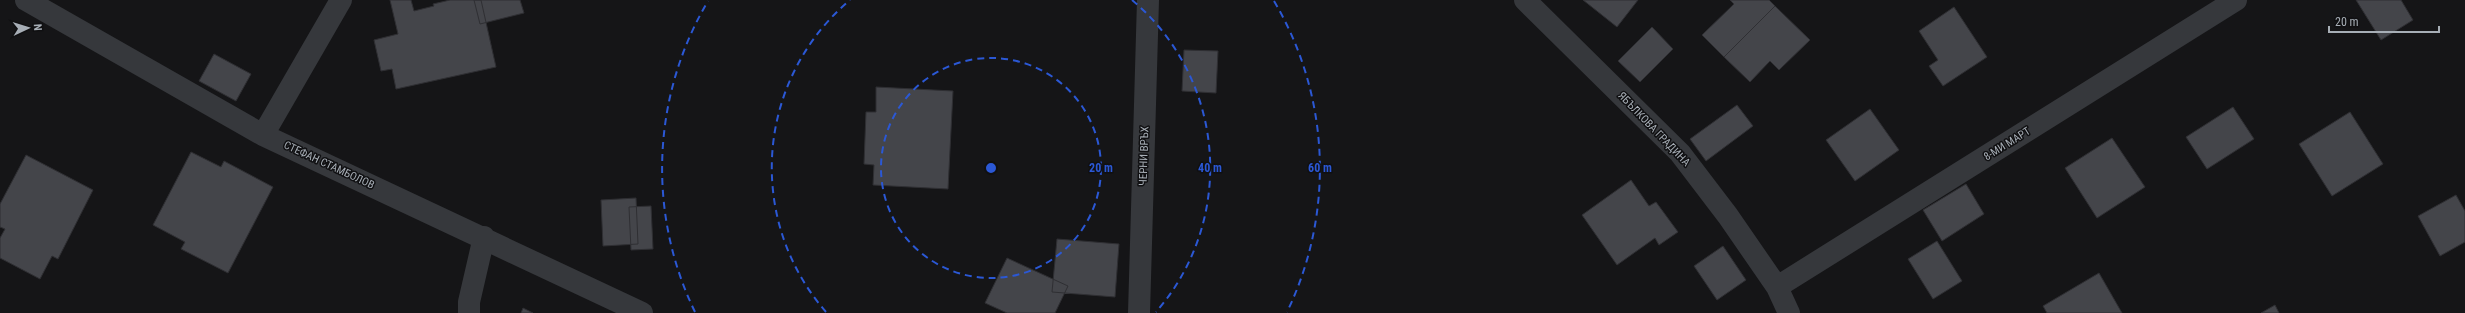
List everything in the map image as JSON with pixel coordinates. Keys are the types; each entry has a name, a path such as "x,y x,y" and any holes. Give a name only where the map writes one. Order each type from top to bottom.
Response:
{"street":[{"name":"СТЕФАН СТАМБОЛОВ","path":"26,0 263,135 642,313"},
{"path":"263,135 341,0"},
{"name":"ЧЕРНИ ВРЪХ","path":"1139,313 1148,0"},
{"name":"ЯБЪЛКОВА ГРАДИНА","path":"1525,0 1680,153 1728,216 1777,287 1789,313"},
{"name":"8-МИ МАРТ","path":"1777,287 2236,0"},
{"path":"469,313 469,302 484,238"}],"building":[{"path":"390,0 411,0 414,11 450,0 481,0 496,67 396,89 392,69 381,71 374,40 398,34"},
{"path":"474,0 520,0 524,13 480,24"},
{"path":"1583,0 1638,0 1617,27"},
{"path":"1730,0 1769,0 1775,6 1724,57 1702,35 1734,4"},
{"path":"2356,0 2401,0 2413,20 2381,40"},
{"path":"1775,6 1810,40 1779,70 1770,61 1750,82 1724,57"},
{"path":"1954,7 1987,57 1943,86 1929,66 1938,60 1919,31"},
{"path":"1652,27 1673,49 1640,82 1618,61"},
{"path":"1184,50 1218,51 1216,93 1182,91"},
{"path":"214,54 251,74 236,101 199,81"},
{"path":"876,87 953,91 948,189 873,185 874,165 864,164 866,112 876,112"},
{"path":"1737,105 1753,126 1706,161 1690,139"},
{"path":"2233,107 2254,139 2207,169 2186,137"},
{"path":"1870,109 1899,150 1855,181 1826,140"},
{"path":"2350,112 2383,164 2332,196 2299,144"},
{"path":"2112,138 2145,187 2097,218 2065,168"},
{"path":"191,152 221,167 224,161 273,187 228,273 181,249 185,242 153,225"},
{"path":"26,155 93,190 58,259 52,256 40,279 0,258 0,238 5,229 0,227 0,204"},
{"path":"1631,180 1649,206 1656,202 1678,232 1659,245 1655,238 1617,265 1582,215"},
{"path":"1966,184 1984,214 1942,241 1923,210"},
{"path":"2456,195 2465,211 2465,242 2440,256 2418,216"},
{"path":"636,198 638,244 603,246 601,200"},
{"path":"651,206 653,249 631,250 629,207"},
{"path":"1057,239 1119,244 1115,297 1052,292"},
{"path":"1937,241 1962,281 1933,299 1908,259"},
{"path":"1723,246 1746,280 1717,300 1694,266"},
{"path":"1007,258 1068,286 1055,313 1007,313 985,303"},
{"path":"2099,273 2122,313 2047,313 2043,306"},
{"path":"2275,305 2279,313 2261,313"},
{"path":"523,308 533,313 521,313"}]}
